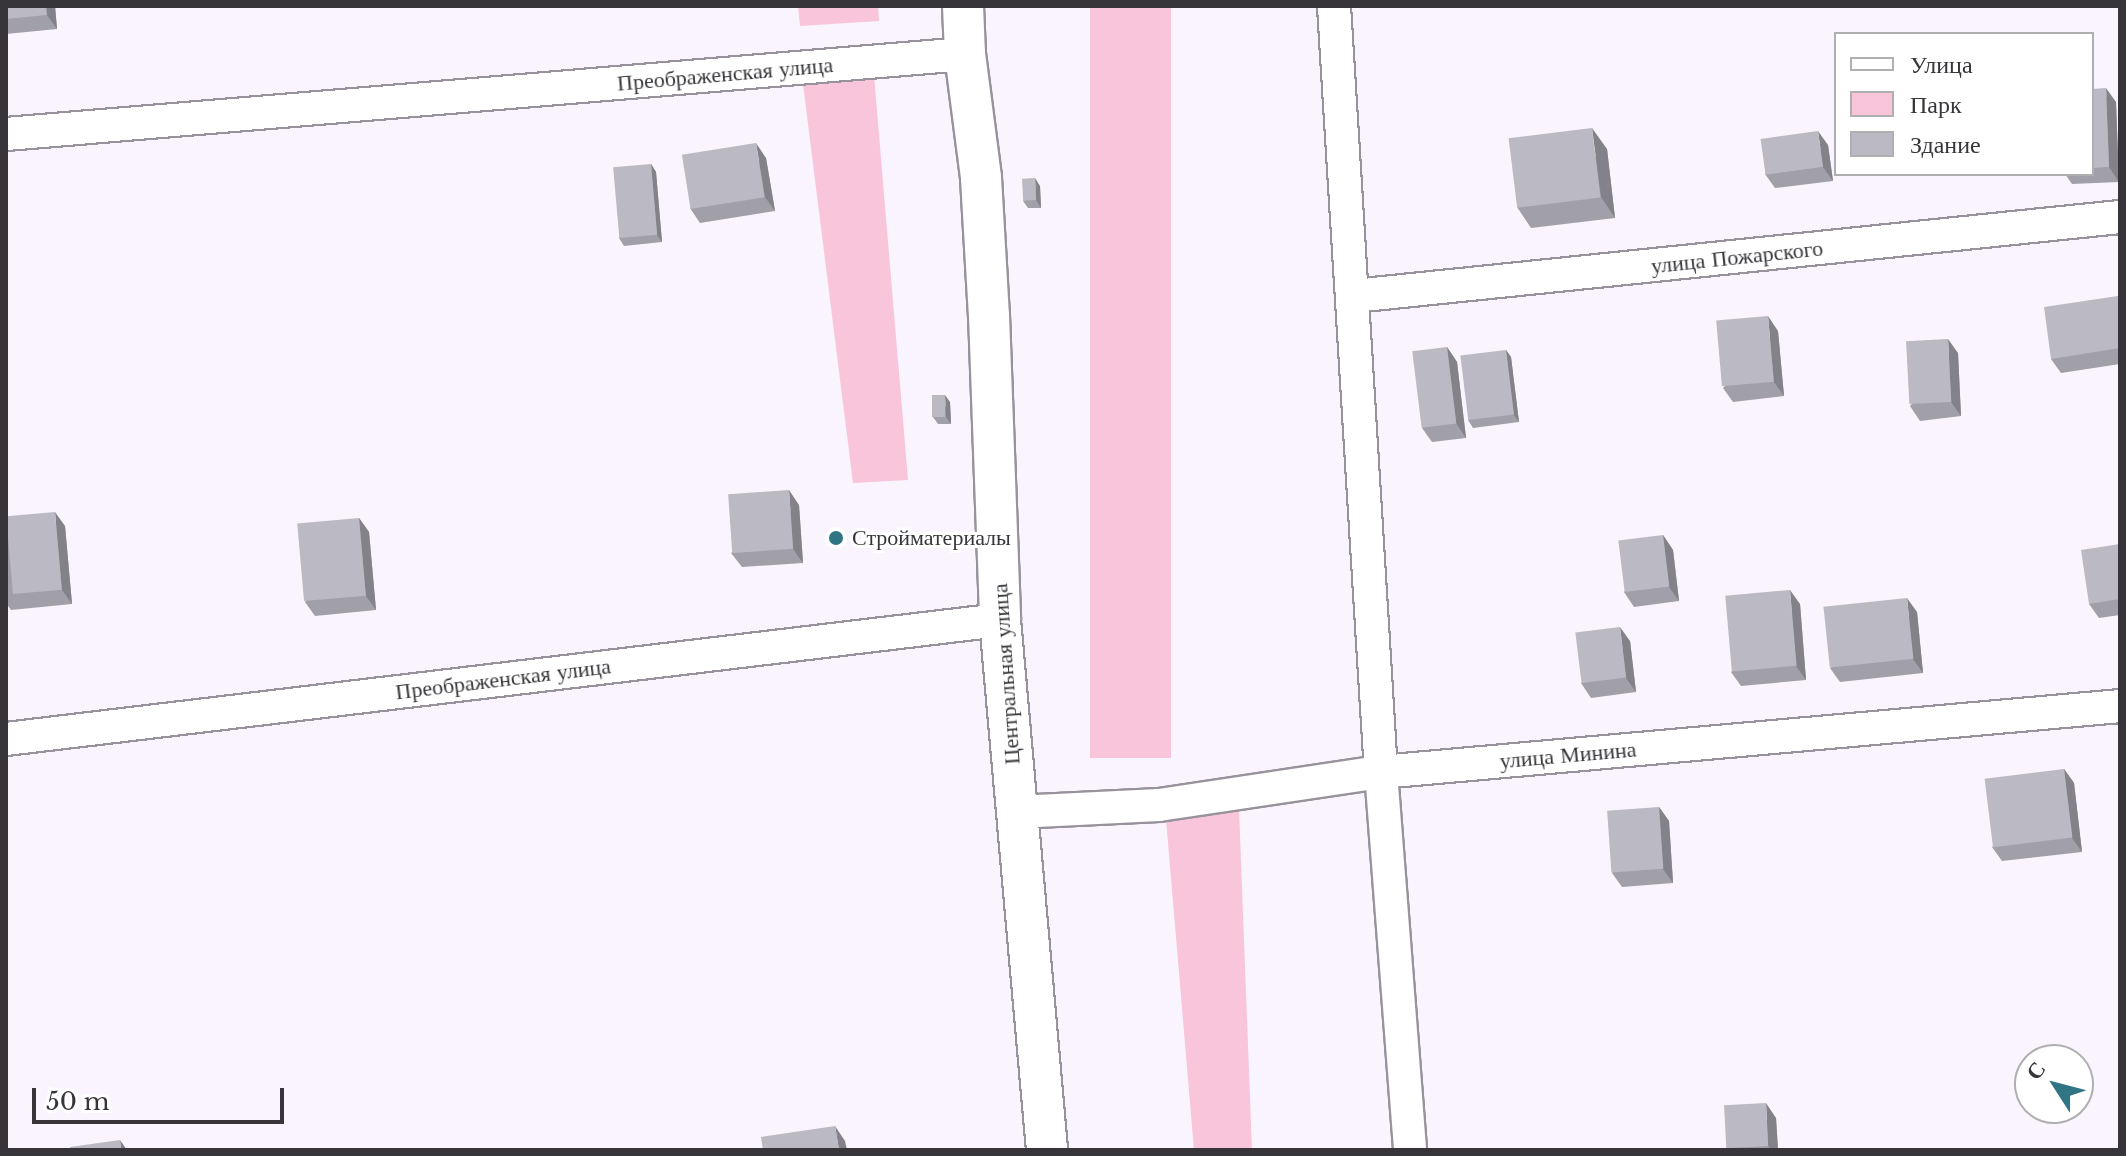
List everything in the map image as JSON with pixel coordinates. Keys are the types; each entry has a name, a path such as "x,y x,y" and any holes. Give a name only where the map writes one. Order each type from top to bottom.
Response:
{"main road":[{"name":"Центральная улица","path":"963,6 965,54 983,208 1000,620 1047,1150"}],"street":[{"path":"1334,6 1381,772 1410,1150"},
{"name":"Преображенская улица","path":"6,134 965,54"},
{"name":"улица Пожарского","path":"1354,296 2120,217"},
{"name":"Преображенская улица","path":"6,739 1000,620"},
{"name":"улица Минина","path":"1016,812 1159,805 1381,772 2120,706"}],"green space":[{"path":"798,6 878,6 879,21 800,26"},
{"path":"1090,6 1171,6 1171,758 1090,758"},
{"path":"874,75 908,480 853,483 803,84"},
{"path":"1239,809 1252,1150 1194,1150 1166,819"}],"building":[{"path":"6,6 46,6 47,15 6,19"},
{"path":"2106,88 2109,167 2094,168 2094,89"},
{"path":"1592,128 1601,197 1517,208 1509,138"},
{"path":"1818,131 1823,167 1766,175 1761,139"},
{"path":"756,143 765,197 691,209 682,155"},
{"path":"651,164 657,235 619,238 613,167"},
{"path":"1035,178 1036,200 1023,201 1022,179"},
{"path":"2118,296 2120,348 2051,359 2044,307"},
{"path":"1768,316 1774,382 1722,386 1716,321"},
{"path":"1948,339 1951,402 1909,404 1906,341"},
{"path":"1447,347 1456,423 1422,428 1412,351"},
{"path":"1506,350 1514,415 1468,420 1460,356"},
{"path":"932,395 945,395 945,417 932,417"},
{"path":"789,490 793,549 732,553 728,494"},
{"path":"55,512 62,590 13,594 6,516"},
{"path":"359,518 366,596 304,601 297,523"},
{"path":"1663,535 1669,587 1625,592 1618,540"},
{"path":"2120,544 2120,599 2089,604 2081,550"},
{"path":"1790,590 1797,666 1732,671 1725,596"},
{"path":"1907,598 1913,659 1830,667 1823,607"},
{"path":"1620,627 1626,678 1582,683 1575,632"},
{"path":"2064,769 2072,837 1993,847 1985,779"},
{"path":"1659,807 1663,869 1611,872 1607,811"},
{"path":"1766,1103 1768,1146 1726,1148 1724,1105"},
{"path":"835,1126 839,1150 763,1150 761,1137"},
{"path":"120,1140 121,1150 70,1150 70,1147"}],"place":[{"name":"Стройматериалы","path":"836,538"}]}
